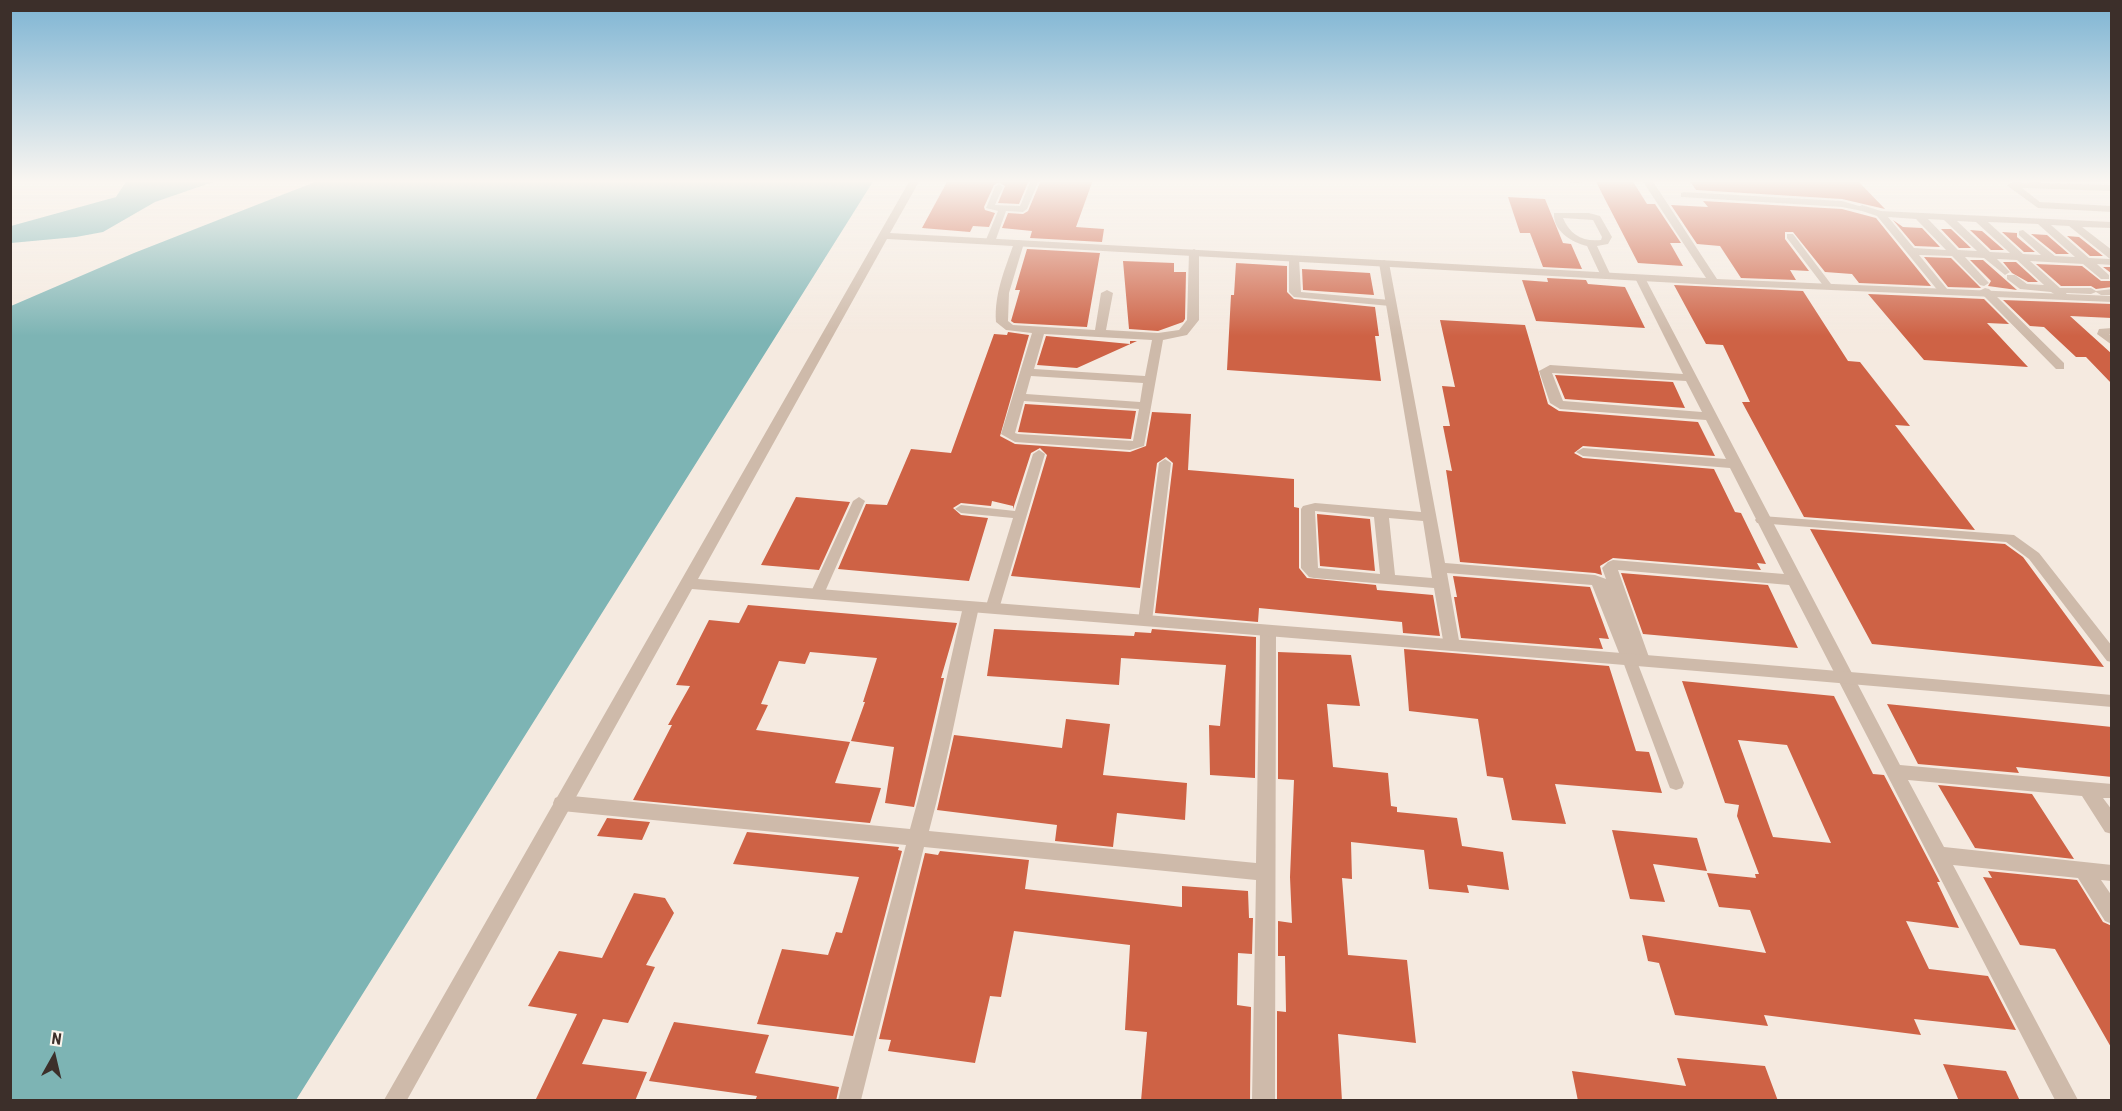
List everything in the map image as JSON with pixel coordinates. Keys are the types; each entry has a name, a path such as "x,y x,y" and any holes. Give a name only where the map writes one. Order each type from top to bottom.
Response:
{"street":[{"path":"395,1101 885,232"},
{"path":"1681,232 1714,282"},
{"path":"1895,232 1943,290"},
{"path":"1934,232 2060,366"},
{"path":"1963,232 2024,287 2060,291"},
{"path":"1993,232 2060,291"},
{"path":"2052,232 2105,277"},
{"path":"2083,232 2112,256"},
{"path":"2023,233 2052,259"},
{"path":"883,236 1714,282 1943,290 1985,287 2100,293"},
{"path":"1019,243 1000,311 1002,322 1010,328 1158,337 1183,333 1193,320 1194,252"},
{"path":"1911,251 2112,262"},
{"path":"1384,264 1452,646"},
{"path":"1640,278 1762,520 1847,677 1894,772 2067,1101"},
{"path":"2081,282 2112,299"},
{"path":"1100,334 1107,292"},
{"path":"1039,330 1008,434 1015,438 1130,446 1140,443 1158,337"},
{"path":"1690,378 1550,369 1545,371 1556,403 1560,405 1710,416"},
{"path":"1027,372 1149,380"},
{"path":"1019,397 1145,406"},
{"path":"1583,452 1734,464"},
{"path":"1429,517 1315,507 1308,509 1309,568 1314,573 1441,584"},
{"path":"1381,513 1388,579"},
{"path":"1636,660 1610,568 1613,565 1794,580"},
{"path":"1438,567 1595,580 1601,583 1636,660"},
{"path":"687,583 1268,632 1847,677 2112,701"},
{"path":"849,1101 916,838 939,763 946,715 971,607"},
{"path":"1263,1101 1268,632"},
{"path":"1894,772 2112,791"},
{"path":"2087,789 2112,826"},
{"path":"562,803 1264,872"},
{"path":"1938,855 2112,873"},
{"path":"2084,870 2112,915"}],"lane":[{"path":"990,242 994,232"},
{"path":"1564,232 1579,242 1591,244 1605,242 1607,237 1604,232"},
{"path":"1790,237 1828,286"},
{"path":"1591,244 1606,276"},
{"path":"1294,259 1294,292 1298,295 1390,303"},
{"path":"2112,331 2103,331 2102,334 2112,342"},
{"path":"992,609 1039,454"},
{"path":"1145,621 1165,463"},
{"path":"817,594 859,501"},
{"path":"961,509 1020,515"},
{"path":"1762,520 2009,538 2034,556 2112,657"},
{"path":"1636,660 1676,783"}],"water":[{"path":"11,232 103,232 76,237 11,243"},
{"path":"188,232 841,232 296,1100 11,1100 11,306"}],"building":[{"path":"1032,232 1104,232 1102,242 1030,238"},
{"path":"1558,232 1563,243 1571,244 1582,269 1543,267 1530,233 1520,233"},
{"path":"1622,232 1674,232 1681,243 1670,243 1683,266 1638,263"},
{"path":"1689,232 1887,232 1931,286 1859,283 1852,274 1825,272 1793,232 1785,232 1785,239 1809,271 1790,270 1796,280 1741,278 1720,246 1697,244"},
{"path":"1903,232 1926,232 1940,247 1915,246"},
{"path":"1944,232 1954,232 1971,248 1959,248"},
{"path":"1972,232 1983,232 2004,250 1991,250"},
{"path":"2002,232 2017,233 2017,237 2035,252 2024,252"},
{"path":"2031,234 2047,235 2069,254 2056,254"},
{"path":"2067,236 2079,237 2103,256 2090,256"},
{"path":"1027,249 1100,253 1087,327 1011,321 1020,290 1015,290"},
{"path":"1924,257 1951,258 1981,288 1948,287"},
{"path":"1970,260 1983,260 2017,290 1988,286 1991,281"},
{"path":"1123,261 1174,263 1174,272 1186,272 1185,319 1183,322 1158,331 1129,329"},
{"path":"2003,262 2016,262 2038,282 2028,282 2012,273"},
{"path":"1236,263 1287,266 1287,292 1294,299 1375,307 1379,336 1375,336 1381,381 1227,370 1231,295 1234,295"},
{"path":"2036,264 2082,266 2101,281 2111,281 2111,273 2103,267 2112,267 2112,287 2096,289 2091,286 2061,286"},
{"path":"1302,269 1370,273 1374,295 1303,290"},
{"path":"1547,278 1586,280 1588,284 1625,287 1645,328 1536,321 1522,280 1548,282"},
{"path":"1674,285 1803,291 1848,361 1860,362 1910,426 1895,425 1975,530 1804,517 1742,402 1750,402 1723,345 1706,344"},
{"path":"1868,294 1984,299 2009,324 1987,323 2028,367 1924,360"},
{"path":"2003,300 2112,304 2112,318 2070,316 2112,354 2112,384 2086,357 2076,357 2044,327 2030,326"},
{"path":"1440,320 1525,325 1548,404 1559,411 1698,422 1715,456 1583,446 1574,453 1583,458 1714,469 1735,512 1741,513 1766,564 1757,563 1761,570 1613,558 1600,566 1602,575 1460,562 1446,470 1452,471 1443,426 1450,426 1442,386 1455,387"},
{"path":"1008,332 1029,335 1000,436 1015,444 1130,452 1146,446 1152,412 1191,414 1188,470 1294,479 1294,507 1299,508 1299,568 1307,578 1376,585 1377,590 1433,595 1440,636 1403,633 1402,622 1259,608 1258,622 1155,613 1173,463 1166,457 1157,463 1140,588 1011,576 1047,455 1040,448 1031,453 1013,509 1013,506 992,501 991,506 961,503 953,508 961,515 988,518 969,581 838,569 866,504 887,505 911,449 951,453 994,334 1007,335"},
{"path":"1046,336 1130,344 1130,341 1137,341 1077,368 1037,365"},
{"path":"1555,375 1673,382 1685,408 1565,399"},
{"path":"1025,404 1136,411 1131,439 1018,432"},
{"path":"796,497 850,502 819,570 761,565"},
{"path":"1317,514 1370,519 1375,571 1320,566"},
{"path":"1810,529 2005,544 2023,557 2104,667 1872,644"},
{"path":"1621,573 1768,585 1798,648 1643,634"},
{"path":"1453,576 1590,587 1609,639 1599,638 1603,649 1461,638"},
{"path":"748,605 957,623 941,678 944,678 914,807 885,803 894,747 851,741 877,658 810,652 805,664 779,661 761,704 768,705 756,730 850,742 835,783 881,788 870,823 633,800 672,725 668,725 690,686 676,685 709,620 739,623"},
{"path":"994,629 1134,636 1135,632 1151,633 1152,629 1256,637 1255,778 1210,775 1209,725 1220,726 1226,665 1121,658 1119,685 987,676"},
{"path":"1404,649 1609,666 1636,751 1649,752 1662,793 1555,784 1566,824 1512,820 1503,778 1487,776 1478,719 1409,711"},
{"path":"1278,652 1351,655 1360,706 1327,704 1333,767 1388,773 1391,806 1397,807 1397,812 1457,818 1462,846 1503,852 1509,890 1467,885 1469,893 1429,889 1424,850 1351,842 1352,879 1342,878 1348,955 1407,960 1416,1043 1338,1034 1342,1101 1277,1101 1277,1011 1286,1012 1285,956 1278,956 1278,921 1292,923 1290,877 1294,780 1278,779"},
{"path":"1682,681 1834,696 1873,774 1884,775 1940,882 1937,882 1959,928 1906,921 1929,969 1988,976 2016,1030 1914,1019 1921,1035 1764,1015 1768,1026 1675,1015 1659,963 1648,961 1642,935 1766,953 1750,910 1719,907 1707,873 1756,878 1755,874 1759,874 1737,816 1739,805 1725,803","holes":["1738,740 1787,745 1831,843 1773,837"]},
{"path":"1887,704 2112,727 2112,777 2016,767 2019,773 1918,764"},
{"path":"1066,719 1110,724 1103,775 1187,783 1185,820 1117,813 1113,847 1055,841 1057,825 937,810 954,735 1062,748"},
{"path":"1938,785 2032,794 2074,859 1975,848"},
{"path":"607,818 650,822 642,840 597,836"},
{"path":"1612,830 1697,838 1707,871 1653,864 1665,902 1630,899"},
{"path":"747,832 899,847 898,850 902,851 853,1036 757,1024 782,949 828,955 836,932 842,933 859,877 733,864"},
{"path":"940,851 1029,860 1025,889 1182,907 1182,886 1248,891 1249,918 1253,918 1252,954 1238,953 1237,1005 1251,1007 1250,1101 1141,1101 1147,1032 1125,1030 1130,945 1014,931 1001,997 990,996 975,1063 888,1051 891,1040 879,1039 925,853 938,855"},
{"path":"1988,871 2077,880 2103,922 2112,926 2112,1049 2055,949 2020,945 1983,877 1992,878"},
{"path":"634,893 665,898 674,913 646,965 655,967 628,1023 603,1019 582,1064 647,1072 635,1101 535,1101 577,1014 528,1006 559,951 602,958"},
{"path":"674,1022 769,1035 755,1073 839,1087 836,1101 755,1101 757,1096 649,1081"},
{"path":"1677,1058 1765,1066 1778,1101 1578,1101 1572,1071 1686,1086"},
{"path":"1943,1064 2006,1071 2020,1101 1959,1101"}]}
